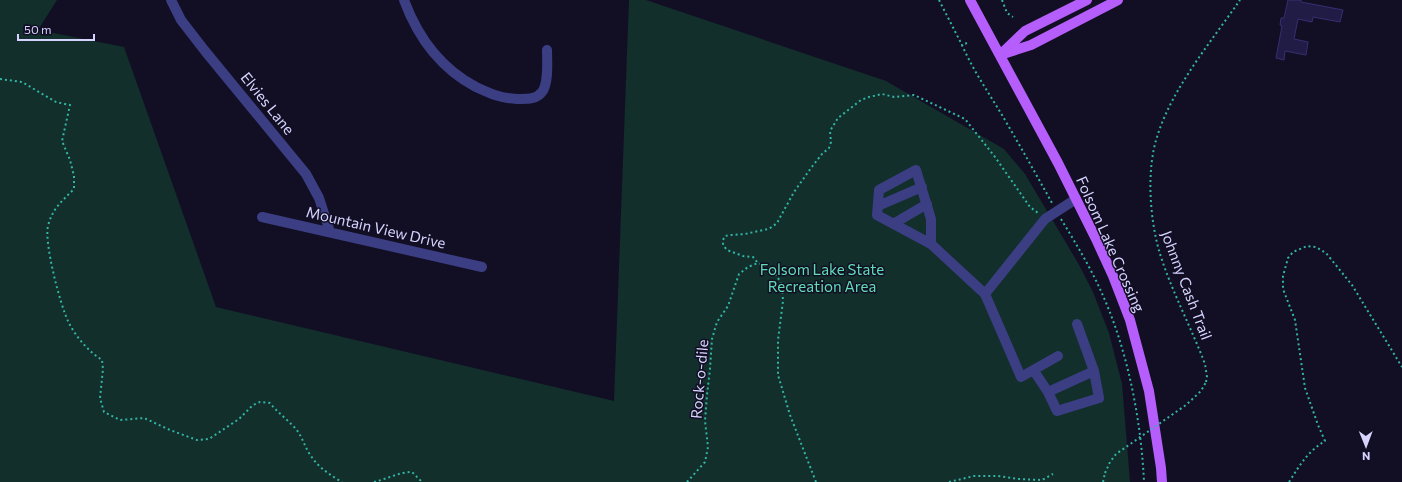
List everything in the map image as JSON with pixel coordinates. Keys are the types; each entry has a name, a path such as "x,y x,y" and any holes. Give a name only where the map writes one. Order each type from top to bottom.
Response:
{"main road":[{"name":"Folsom Lake Crossing","path":"970,0 1076,199 1108,264 1130,320 1149,391 1162,482"},
{"path":"1000,55 1024,31 1087,0"},
{"path":"1000,55 1031,45 1118,0"}],"street":[{"name":"Elvies Lane","path":"171,0 182,20 205,51 306,174 319,198 330,232"},
{"path":"404,0 417,32 427,47 438,59 451,71 468,82 504,98 528,99 535,97 543,91 546,84 547,50"},
{"path":"931,244 931,219 916,170 879,190 877,215 931,244 985,294 1021,377 1058,356"},
{"path":"878,206 922,187"},
{"path":"985,294 1045,219 1076,199"},
{"path":"893,224 927,204"},
{"name":"Mountain View Drive","path":"262,217 482,267"},
{"path":"1034,371 1048,392 1057,411 1099,398 1094,371 1077,324"},
{"path":"1048,392 1094,371"}],"path":[{"path":"939,0 984,88 1002,114 1100,288 1122,351 1138,426 1144,482"},
{"path":"1002,0 1007,13 1014,17"},
{"name":"Johnny Cash Trail","path":"1103,482 1110,462 1116,454 1186,405 1201,391 1206,382 1207,378 1205,364 1160,255 1156,238 1151,200 1152,172 1157,137 1172,102 1187,77 1240,0"},
{"path":"962,45 967,43"},
{"path":"0,79 22,82 56,102 70,105 62,142 70,160 74,176 74,189 54,210 48,227 48,242 59,293 68,321 80,340 94,355 102,360 103,369 100,398 104,412 120,420 144,418 197,440 209,439 239,419 253,404 260,402 270,403 295,429 305,443 310,456 328,474 342,482"},
{"path":"816,482 790,415 778,374 778,340 783,301 782,285 773,269 758,263 753,257 743,256 727,250 723,245 725,236 745,234 768,229 777,223 794,192 822,154 829,148 831,142 830,131 838,118 861,100 882,94 894,97 914,95 965,119 980,137 1030,207 1045,219"},
{"path":"1289,482 1303,459 1315,447 1324,441 1305,388 1295,320 1283,289 1283,276 1288,258 1293,252 1307,246 1316,247 1326,253 1352,285 1402,368"},
{"name":"Rock-o-dile","path":"687,482 706,462 708,447 705,420 712,339 717,322 728,306 739,274 748,267 758,263"},
{"path":"374,482 388,479 404,472 412,472 422,482"},
{"path":"949,482 974,476 998,476 1042,480 1052,474"}],"green space":[{"name":"Folsom Lake State Recreation Area","path":"0,0 57,0 38,30 124,47 216,307 614,401 629,0 646,0 886,81 1004,149 1025,174 1078,263 1093,292 1109,333 1122,384 1130,482 0,482"}],"building":[{"path":"1288,0 1301,0 1301,2 1343,10 1340,22 1313,17 1312,22 1298,19 1294,39 1308,42 1306,55 1285,51 1284,60 1276,58 1282,26 1280,25 1281,18 1284,18"}]}
